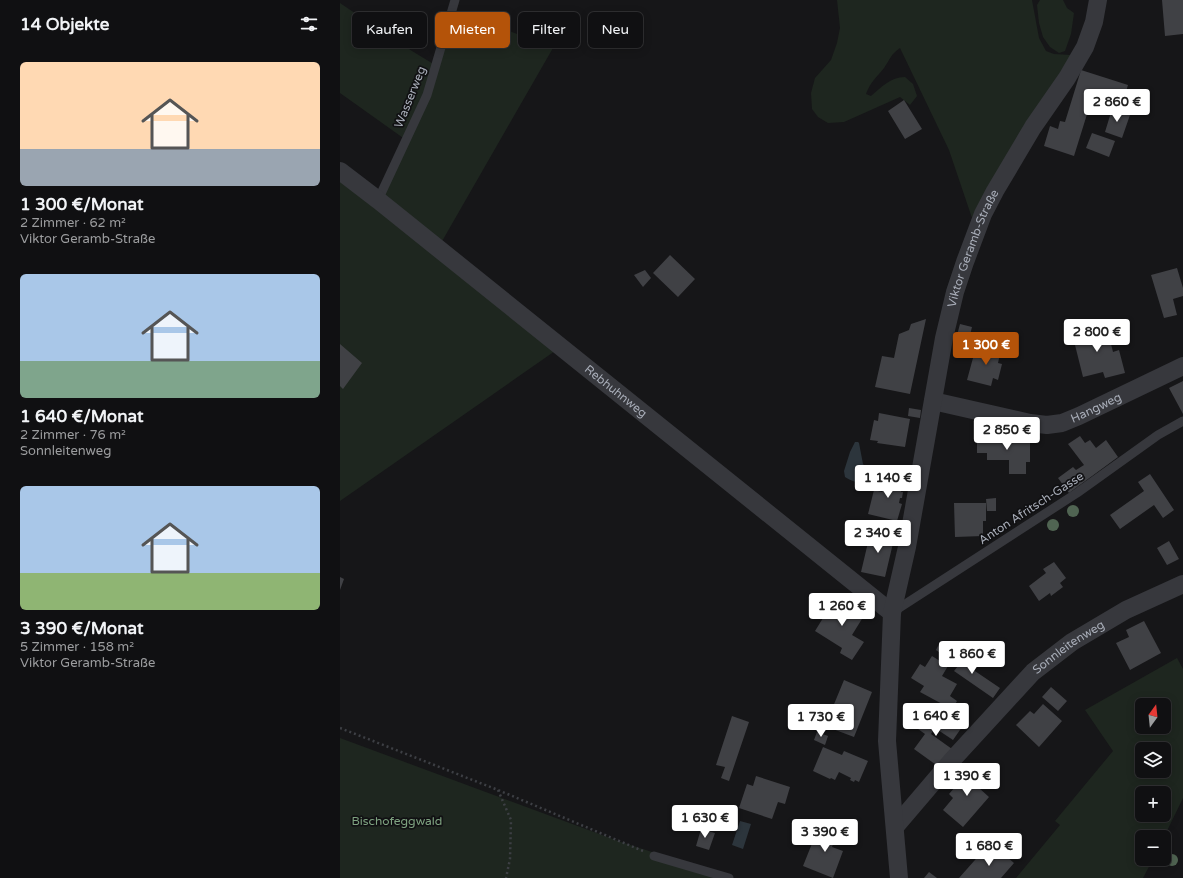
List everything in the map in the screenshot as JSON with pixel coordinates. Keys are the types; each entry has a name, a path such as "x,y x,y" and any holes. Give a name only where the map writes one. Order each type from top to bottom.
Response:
{"street":[{"name":"Viktor Geramb-Straße","path":"899,878 887,741 892,613 907,547 944,338 967,254 983,214 1033,127 1067,78 1085,47 1094,22 1098,0"},
{"name":"Rebhuhnweg","path":"340,171 892,613"},
{"name":"Hangweg","path":"933,401 1030,424 1047,425 1079,416 1183,366"},
{"name":"Sonnleitenweg","path":"895,827 953,759 1033,672 1072,642 1126,610 1183,584"}],"lane":[{"name":"Wasserweg","path":"378,200 427,95 455,0"},
{"name":"Anton Afritsch-Gasse","path":"892,613 1077,494 1158,435 1183,421"},
{"path":"654,856 729,878"}],"path":[{"path":"340,728 498,790 654,856"},
{"path":"498,790 511,820 510,860 506,878"}],"green space":[{"path":"837,0 1032,0 1039,38 1046,51 1054,54 1071,55 972,218 949,150 900,48 892,55 866,94 871,96 891,81 900,77 905,77 913,84 917,96 910,105 900,97 844,122 828,123 818,117 812,109 811,93 815,78 831,60 837,43 840,28"},
{"path":"1040,0 1063,0 1067,8 1074,13 1071,34 1065,51 1059,53 1050,47 1043,37 1039,23 1037,5"},
{"path":"340,3 353,12 352,12 352,48 407,48 435,65 440,48 510,48 510,31 518,34 518,48 553,48 441,243 380,194 406,140 340,93"},
{"path":"452,9 460,12 451,12"},
{"path":"340,180 555,351 340,501"},
{"path":"1177,658 1183,669 1183,798 1167,830 1135,830 1135,866 1149,866 1143,878 1016,878 1060,825 1055,821 1113,751 1085,710"},
{"name":"Bischofeggwald","path":"340,738 621,842 733,878 340,878"}],"shaded area":[{"path":"855,442 859,443 863,464 869,471 867,480 861,482 853,481 845,477 844,471"},
{"path":"740,821 751,824 743,849 732,845"}],"building":[{"path":"1162,0 1183,0 1183,34 1165,36"},
{"path":"1081,70 1128,85 1122,105 1093,95 1074,156 1044,146 1050,126 1058,129 1060,121 1065,122"},
{"path":"904,100 922,129 905,139 888,111"},
{"path":"1112,109 1130,115 1122,138 1105,132"},
{"path":"1092,133 1115,141 1109,157 1086,148"},
{"path":"670,255 695,279 678,297 653,273"},
{"path":"1177,268 1183,288 1183,296 1173,299 1177,315 1164,318 1151,275"},
{"path":"645,270 651,278 643,287 634,275"},
{"path":"926,319 910,394 875,387 882,356 894,358 899,334 909,330 911,324"},
{"path":"960,324 972,327 968,343 956,339"},
{"path":"1106,324 1113,352 1119,350 1125,373 1105,378 1103,372 1083,377 1072,333"},
{"path":"340,344 362,363 343,389 340,386"},
{"path":"1001,346 1008,348 1006,356 1000,354 998,363 1002,364 998,380 993,378 991,386 967,380 976,347 999,353"},
{"path":"1183,381 1183,414 1169,388"},
{"path":"909,408 921,410 920,418 908,416"},
{"path":"879,413 910,419 905,447 877,443 878,441 870,440 874,420 878,421"},
{"path":"1017,433 1017,439 1030,439 1030,462 1026,462 1026,474 1009,474 1009,460 987,460 987,453 977,453 977,441 987,441 987,434"},
{"path":"1080,436 1085,443 1090,440 1096,448 1106,440 1118,457 1069,493 1058,478 1073,467 1076,470 1084,465 1068,444"},
{"path":"887,472 901,475 900,481 904,482 901,492 903,492 902,498 900,498 899,503 902,504 897,521 868,514 874,490 882,492"},
{"path":"1150,474 1174,510 1163,518 1154,505 1120,529 1110,515 1144,491 1138,482"},
{"path":"996,498 996,511 987,511 986,499"},
{"path":"954,503 986,503 986,521 983,521 983,536 955,537"},
{"path":"874,529 892,534 891,539 894,539 885,577 861,572 870,534 873,534"},
{"path":"1169,541 1179,559 1167,565 1157,548"},
{"path":"1054,562 1066,578 1060,583 1063,587 1051,596 1050,593 1039,601 1029,586 1046,573 1043,569"},
{"path":"340,577 344,579 340,590"},
{"path":"836,597 865,614 852,635 864,642 852,660 840,653 842,648 815,631"},
{"path":"1144,621 1161,653 1130,670 1116,643 1129,637 1126,630"},
{"path":"938,646 1000,688 993,698 954,671 958,666 936,650"},
{"path":"932,656 948,666 942,676 957,684 950,696 957,701 953,708 945,703 944,705 920,692 924,686 911,678 920,664 925,667"},
{"path":"844,680 872,692 854,737 825,726"},
{"path":"1051,687 1067,701 1058,711 1042,697"},
{"path":"1043,704 1062,721 1039,747 1016,725 1030,711 1034,714"},
{"path":"924,712 936,721 942,713 962,727 953,740 935,728 931,734 952,749 939,767 914,749 925,734 914,726"},
{"path":"732,716 749,722 729,781 721,778 725,767 716,765"},
{"path":"817,732 828,736 825,745 814,740"},
{"path":"823,747 842,755 844,751 868,761 859,782 850,780 851,778 839,772 835,780 813,771"},
{"path":"974,765 988,777 979,788 989,797 963,827 943,810 953,798 949,794"},
{"path":"756,776 790,787 785,804 778,802 772,819 739,808 747,784 753,786"},
{"path":"825,823 839,828 832,847 843,851 833,878 803,866 813,841 817,843"},
{"path":"701,829 715,833 709,850 696,846"},
{"path":"998,849 1014,863 1001,878 959,878 982,852 990,858"},
{"path":"929,872 937,878 924,878"}]}
